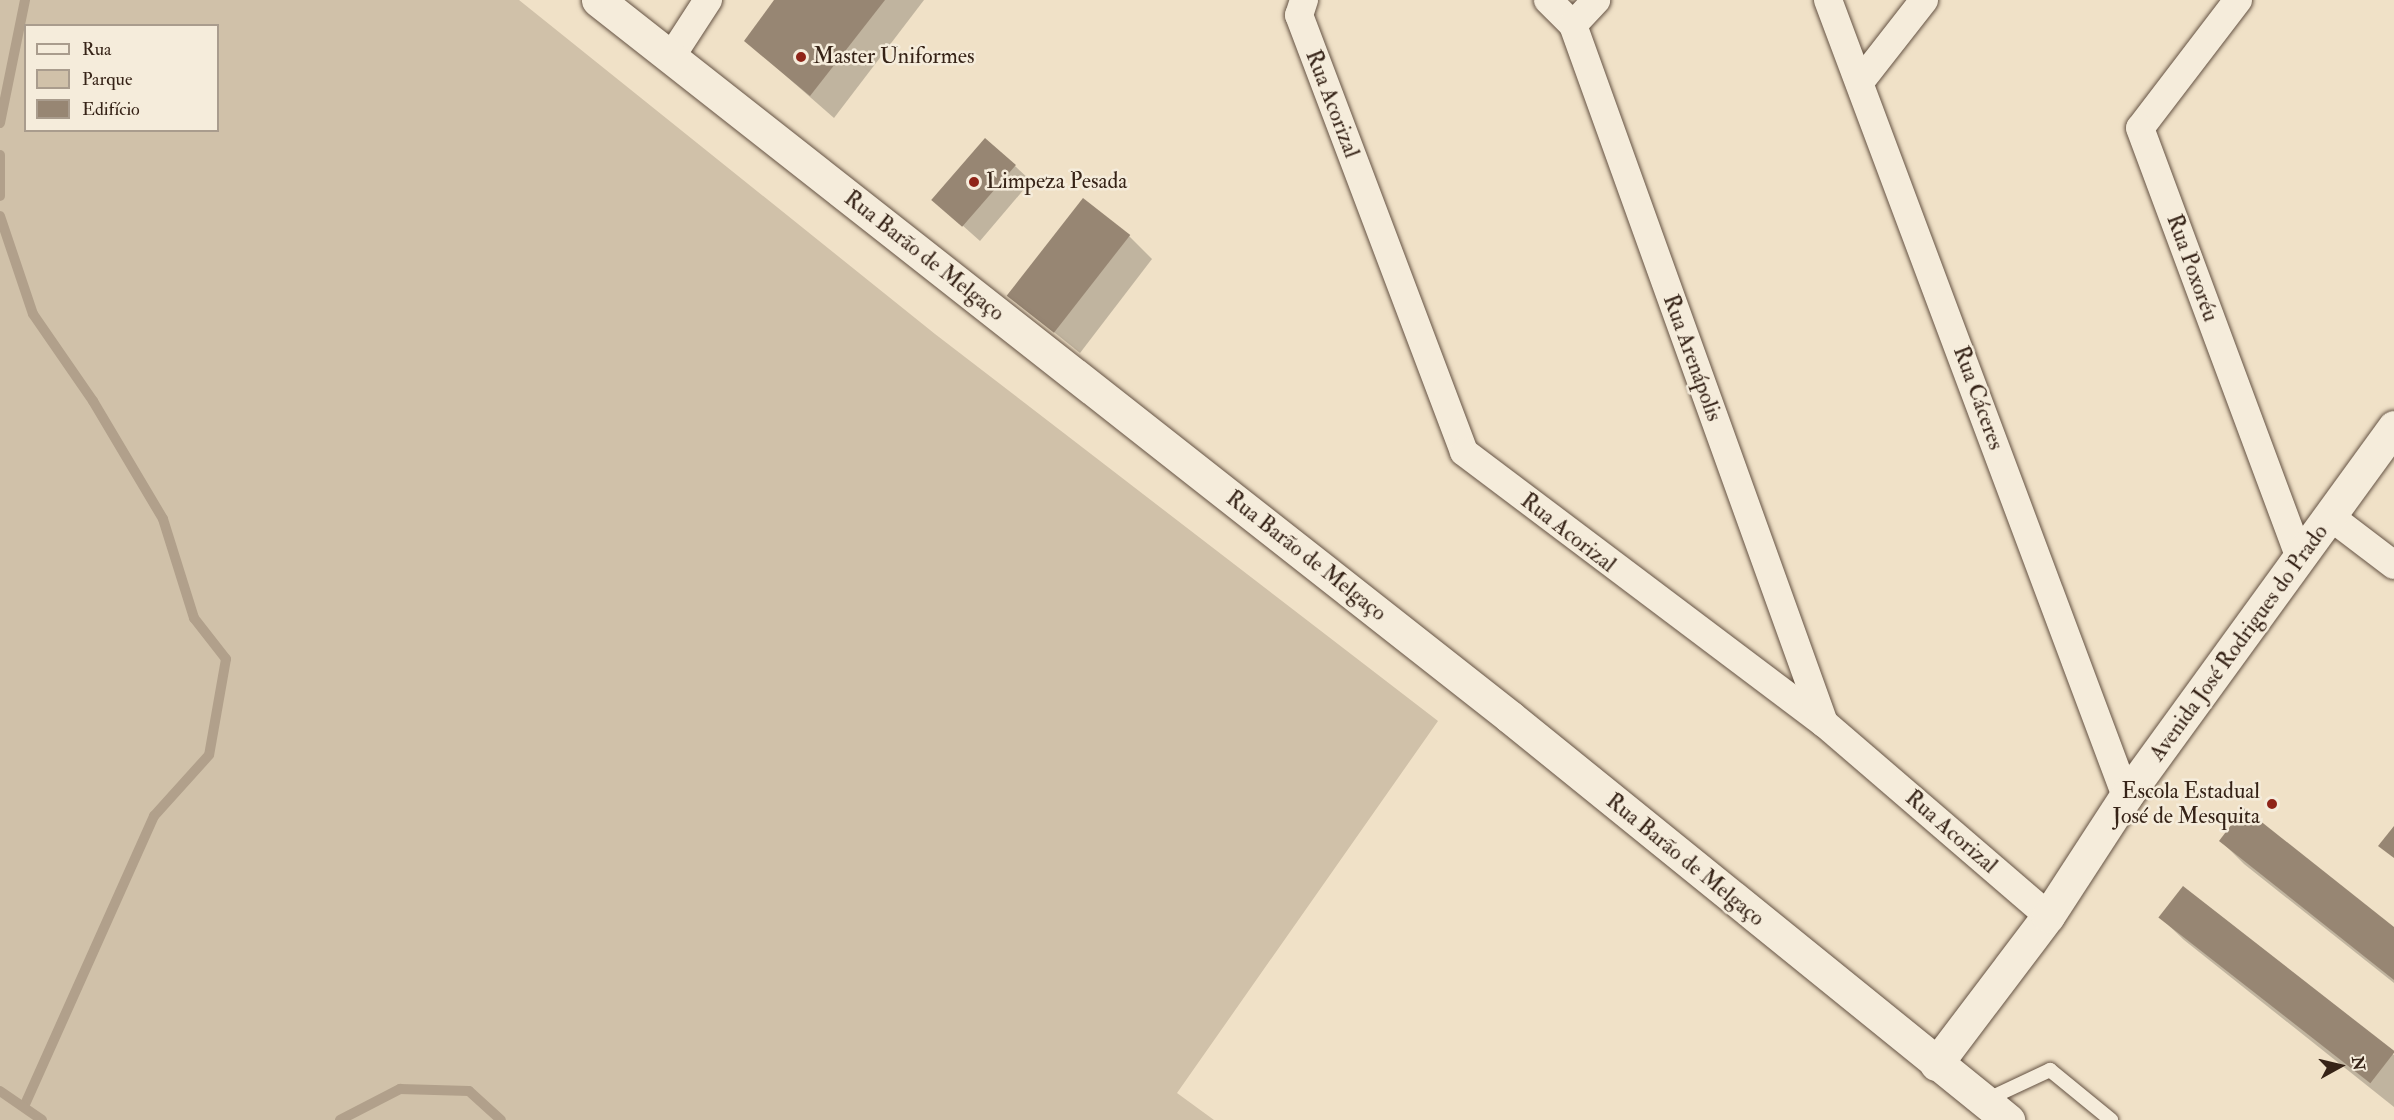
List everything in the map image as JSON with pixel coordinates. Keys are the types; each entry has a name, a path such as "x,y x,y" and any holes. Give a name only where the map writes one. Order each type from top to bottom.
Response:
{"street":[{"name":"Rua Barão de Melgaço","path":"598,0 1510,717 1996,1111"},
{"path":"671,57 708,0"},
{"name":"Rua Acorizal","path":"1304,0 1299,15 1464,452 1824,723 2048,916"},
{"name":"Rua Arenápolis","path":"1548,0 1573,25 1824,723"},
{"path":"1573,25 1596,0"},
{"name":"Rua Cáceres","path":"1828,0 2126,796"},
{"path":"1860,82 1924,0"},
{"name":"Rua Poxoréu","path":"2238,0 2140,128 2300,558"},
{"name":"Avenida José Rodrigues do Prado","path":"1936,1064 2048,916 2126,796 2331,517 2394,427"},
{"path":"2331,517 2394,565"}],"lane":[{"path":"1996,1111 2050,1070 2111,1120"}],"green space":[{"path":"0,0 519,0 935,334 1438,721 1177,1093 1214,1120 0,1120"}],"building":[{"name":"Master Uniformes","path":"774,0 885,0 810,96 744,41"},
{"name":"Limpeza Pesada","path":"985,138 1016,165 962,227 931,200"},
{"path":"1083,198 1130,235 1054,333 1007,296"},
{"path":"2244,808 2394,927 2394,980 2219,841"},
{"path":"2394,826 2394,858 2378,846"},
{"path":"2183,886 2394,1051 2370,1083 2158,918"}],"waterway":[{"path":"0,123 25,0"},
{"path":"0,155 0,196"},
{"path":"0,216 33,314 93,401 163,519 194,618 226,659 209,755 154,816 25,1104"},
{"path":"340,1120 400,1089 469,1091 501,1120"},
{"path":"0,1091 42,1120"}],"place":[{"name":"Master Uniformes","path":"801,57"},
{"name":"Limpeza Pesada","path":"974,182"},
{"name":"Escola Estadual José de Mesquita","path":"2272,804"}]}
